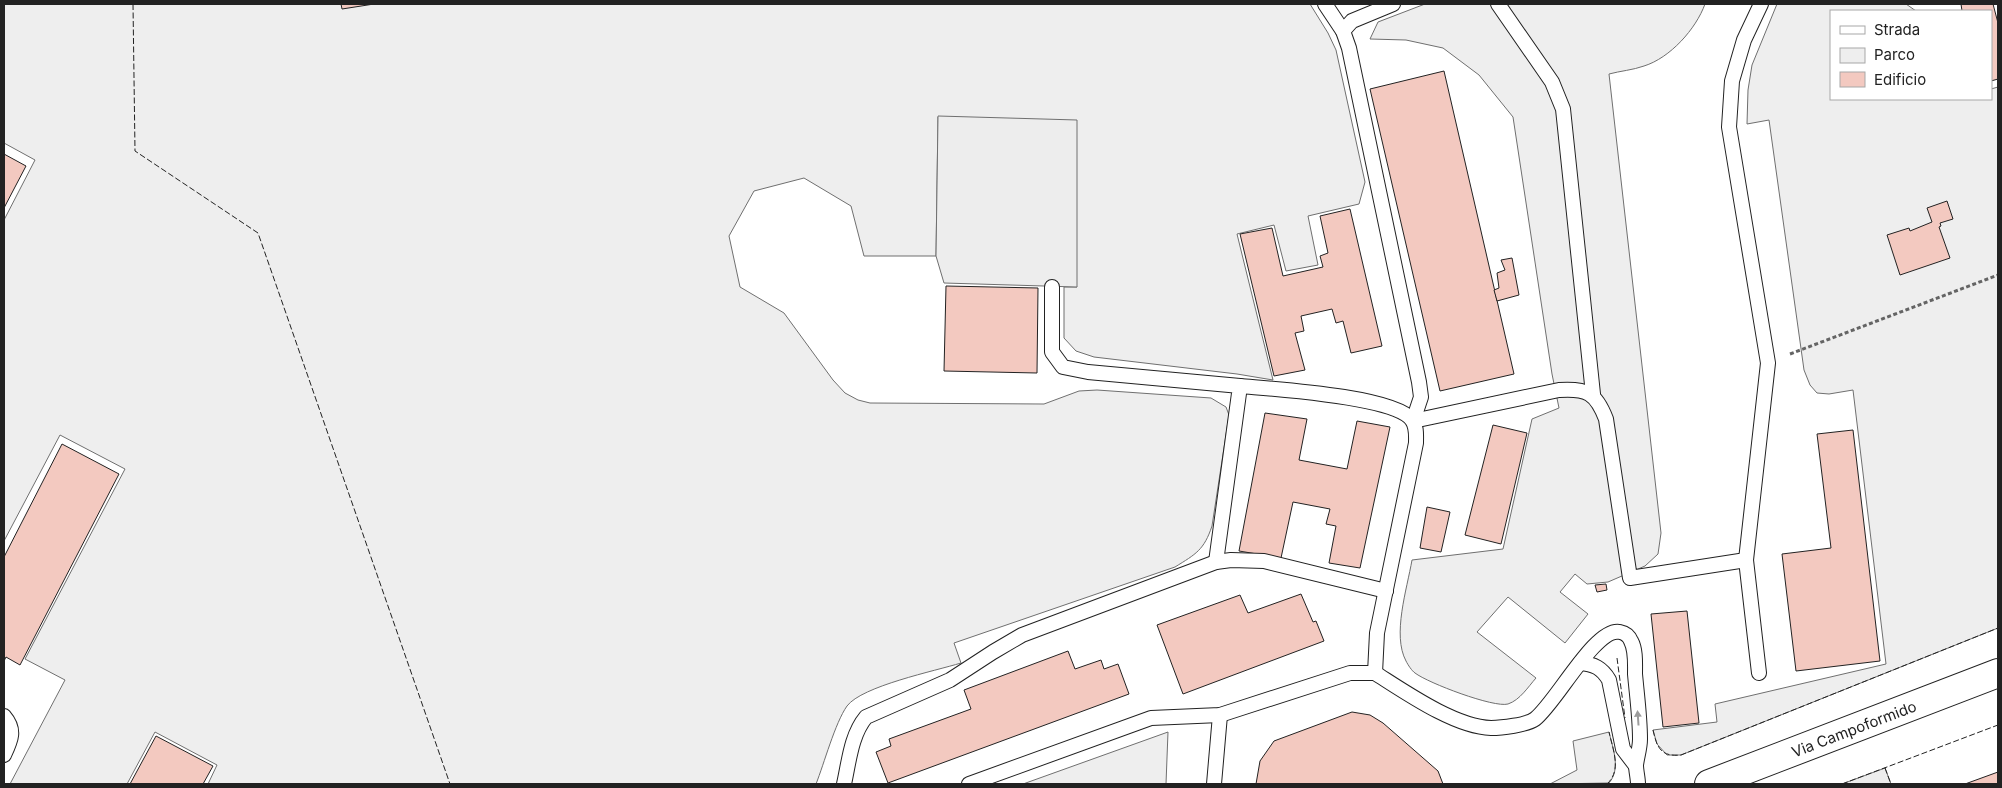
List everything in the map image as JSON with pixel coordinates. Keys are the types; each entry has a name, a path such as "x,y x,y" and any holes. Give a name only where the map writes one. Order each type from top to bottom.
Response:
{"main road":[{"name":"Via Campoformido","path":"1709,784 1998,673"}],"lane":[{"path":"1324,4 1343,31 1349,48 1419,382 1421,397 1413,421"},
{"path":"1343,31 1352,21 1393,4"},
{"path":"1498,4 1552,82 1563,109 1593,394 1601,405 1606,419 1630,578 1746,560"},
{"path":"1759,673 1746,560 1768,363 1729,127 1732,81 1744,40 1761,4"},
{"path":"1052,286 1052,352 1062,367 1088,372 1324,393 1392,409 1407,415 1413,421 1416,431 1416,443 1377,633 1375,673"},
{"path":"1216,562 1240,386"},
{"path":"1413,421 1559,390 1577,388 1593,394"},
{"path":"844,784 856,735 866,717 950,680 1022,635 1216,562 1239,560 1264,561 1386,591"},
{"path":"969,784 1151,718 1220,715 1350,672 1375,673 1418,700 1466,723 1491,728 1515,726 1534,720 1550,704 1580,663 1604,635 1618,631 1630,638 1635,661 1640,740 1636,766 1638,784"},
{"path":"1580,663 1597,666 1604,671 1609,680 1623,750 1636,766"},
{"path":"1214,784 1220,715"},
{"path":"4,716 11,724 12,732 11,741 4,755"}],"path":[{"path":"1768,363 1998,275"}],"green space":[{"path":"4,4 1310,4 1336,50 1365,182 1359,204 1308,216 1318,265 1286,271 1274,225 1237,234 1273,380 1094,357 1076,351 1064,338 1064,287 1077,287 938,117 936,256 864,256 851,206 804,178 754,191 729,236 740,287 784,313 833,380 845,393 858,400 870,403 1044,404 1079,391 1097,390 1211,398 1226,407 1229,415 1212,526 1206,541 1198,551 1175,567 954,643 961,663 883,686 855,699 847,706 838,723 816,784 208,784 217,765 155,732 127,784 10,784 65,680 25,659 125,469 60,435 4,541 4,220 35,160 4,143"},
{"path":"1425,4 1705,4 1689,32 1663,56 1654,62 1640,67 1609,74 1661,533 1658,554 1645,566 1608,582 1587,584 1575,574 1560,592 1588,614 1565,643 1508,597 1477,632 1536,678 1520,696 1508,704 1476,699 1422,677 1414,672 1407,663 1400,638 1402,612 1412,560 1503,549 1532,419 1559,408 1552,374 1513,117 1479,75 1443,48 1406,40 1370,39 1378,22"},
{"path":"1777,4 1906,4 1915,10 1830,10 1830,100 1992,100 1992,89 1998,87 1998,628 1681,755 1667,755 1657,744 1653,730 1717,722 1715,704 1886,664 1853,390 1829,394 1817,393 1810,385 1804,370 1769,120 1747,124 1748,90 1752,65"},
{"path":"1168,732 1166,784 1023,784"},
{"path":"1609,732 1614,752 1615,772 1609,783 1550,784 1577,770 1573,741"}],"shaded area":[{"path":"938,116 1077,120 1077,287 944,283 936,256"},
{"path":"1885,768 1891,784 1842,784"}],"building":[{"path":"341,4 374,4 342,9"},
{"path":"1961,4 1993,4 1998,23 1998,79 1992,81 1992,10 1962,10"},
{"path":"1444,71 1514,374 1440,391 1370,89"},
{"path":"4,154 26,166 4,208"},
{"path":"1947,201 1953,219 1940,223 1941,226 1939,227 1950,258 1900,275 1887,235 1909,228 1910,231 1932,222 1927,208"},
{"path":"1350,209 1382,346 1351,353 1343,321 1336,323 1332,309 1301,316 1304,331 1295,333 1305,370 1274,376 1240,234 1272,228 1283,276 1323,267 1320,256 1328,253 1320,216"},
{"path":"1512,258 1519,295 1497,301 1494,290 1499,288 1497,273 1505,270 1501,260"},
{"path":"946,286 1038,288 1037,373 944,371"},
{"path":"1265,413 1307,419 1299,460 1347,469 1357,421 1390,427 1360,568 1329,563 1336,526 1326,524 1330,509 1293,502 1281,558 1239,551"},
{"path":"1493,425 1527,433 1501,544 1465,535"},
{"path":"1853,430 1880,661 1796,671 1782,554 1831,548 1817,434"},
{"path":"62,444 119,474 20,665 6,657 4,661 4,557"},
{"path":"1427,507 1450,512 1441,552 1420,548"},
{"path":"1606,584 1607,590 1597,592 1595,585"},
{"path":"1301,594 1313,622 1316,621 1324,641 1183,694 1157,625 1240,595 1248,613"},
{"path":"1687,611 1699,723 1663,727 1651,614"},
{"path":"1068,651 1075,669 1101,660 1104,669 1118,664 1129,694 888,783 876,752 891,746 889,739 971,709 964,690"},
{"path":"1352,712 1370,715 1383,723 1438,771 1443,784 1256,784 1260,761 1274,741"},
{"path":"156,736 213,766 203,784 130,784"},
{"path":"1998,772 1998,784 1965,784"}],"fence":[{"path":"133,4 135,151 258,233 450,784"},
{"path":"1653,730 1656,742 1664,753 1681,755 1998,628"},
{"path":"1617,658 1625,718"},
{"path":"1842,784 1998,725"},
{"path":"1607,784 1612,778 1615,766 1609,732"},
{"path":"1885,768 1891,784"}]}
